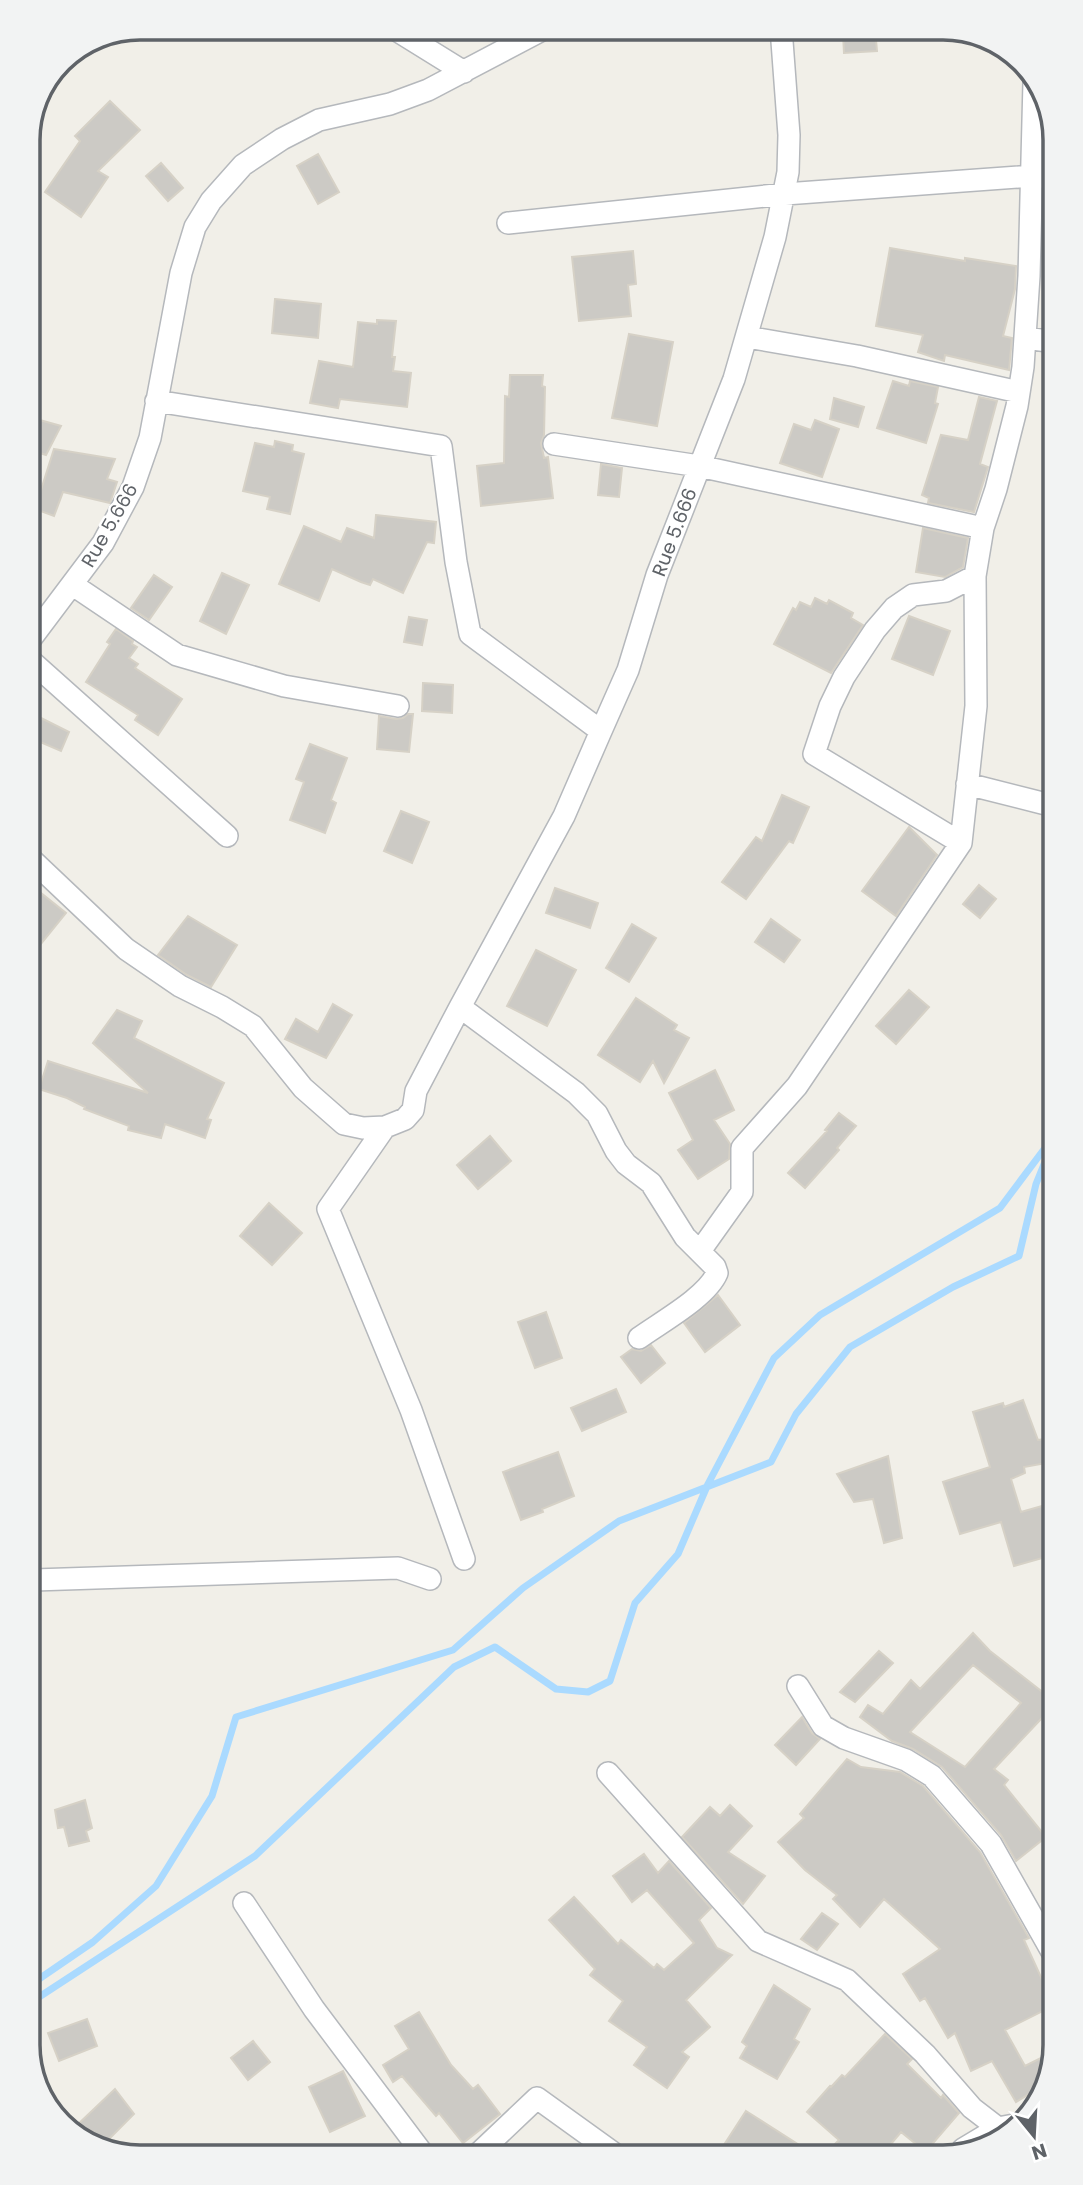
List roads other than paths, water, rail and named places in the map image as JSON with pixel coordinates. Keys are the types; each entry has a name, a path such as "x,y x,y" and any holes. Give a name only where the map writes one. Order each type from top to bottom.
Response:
{"street":[{"path":"412,40 464,72"},
{"name":"Rue 5.666","path":"40,627 103,543 133,487 150,438 181,273 195,227 211,201 243,165 282,139 319,120 390,104 428,90 524,40"},
{"name":"Rue 5.666","path":"464,1559 411,1410 328,1209 386,1127 405,1119 413,1110 416,1091 564,816 628,670 657,575 734,379 785,194 789,135 782,40"},
{"path":"700,1251 742,1192 742,1148 797,1086 961,843 976,706 975,576 984,528 1019,392 1025,338 1039,177 1035,102"},
{"path":"508,223 785,194 1039,177"},
{"path":"747,337 857,356 1019,392"},
{"path":"1025,338 1043,340"},
{"path":"156,401 441,446 456,562 470,634 601,731"},
{"path":"554,444 699,466 984,528"},
{"path":"961,843 814,754 831,706 845,677 869,639 894,608 913,595 946,592 975,576"},
{"path":"73,585 177,655 284,685 398,706"},
{"path":"40,669 227,836"},
{"path":"967,784 1043,803"},
{"path":"40,868 126,949 180,986 253,1026 303,1088 344,1124 363,1128 386,1127"},
{"path":"460,1007 576,1093 597,1114 616,1151 626,1164 651,1183 674,1222 715,1268 717,1273 714,1281 639,1338"},
{"path":"40,1580 398,1568 430,1579"},
{"path":"798,1686 823,1726 844,1738 906,1760 932,1776 992,1844 1043,1935"},
{"path":"608,1773 758,1941 847,1980 925,2054 972,2108 999,2123"},
{"path":"244,1903 314,2009 416,2145"},
{"path":"487,2145 537,2098 602,2145"}],"waterway":[{"path":"40,1996 255,1856 454,1667 495,1647 556,1689 588,1692 610,1681 635,1603 678,1554 708,1484 774,1358 820,1315 1000,1208 1043,1151"},
{"path":"40,1978 93,1942 156,1886 212,1796 236,1717 453,1650 523,1588 619,1521 771,1462 796,1414 850,1347 953,1287 1019,1256 1036,1184 1043,1167"}]}
